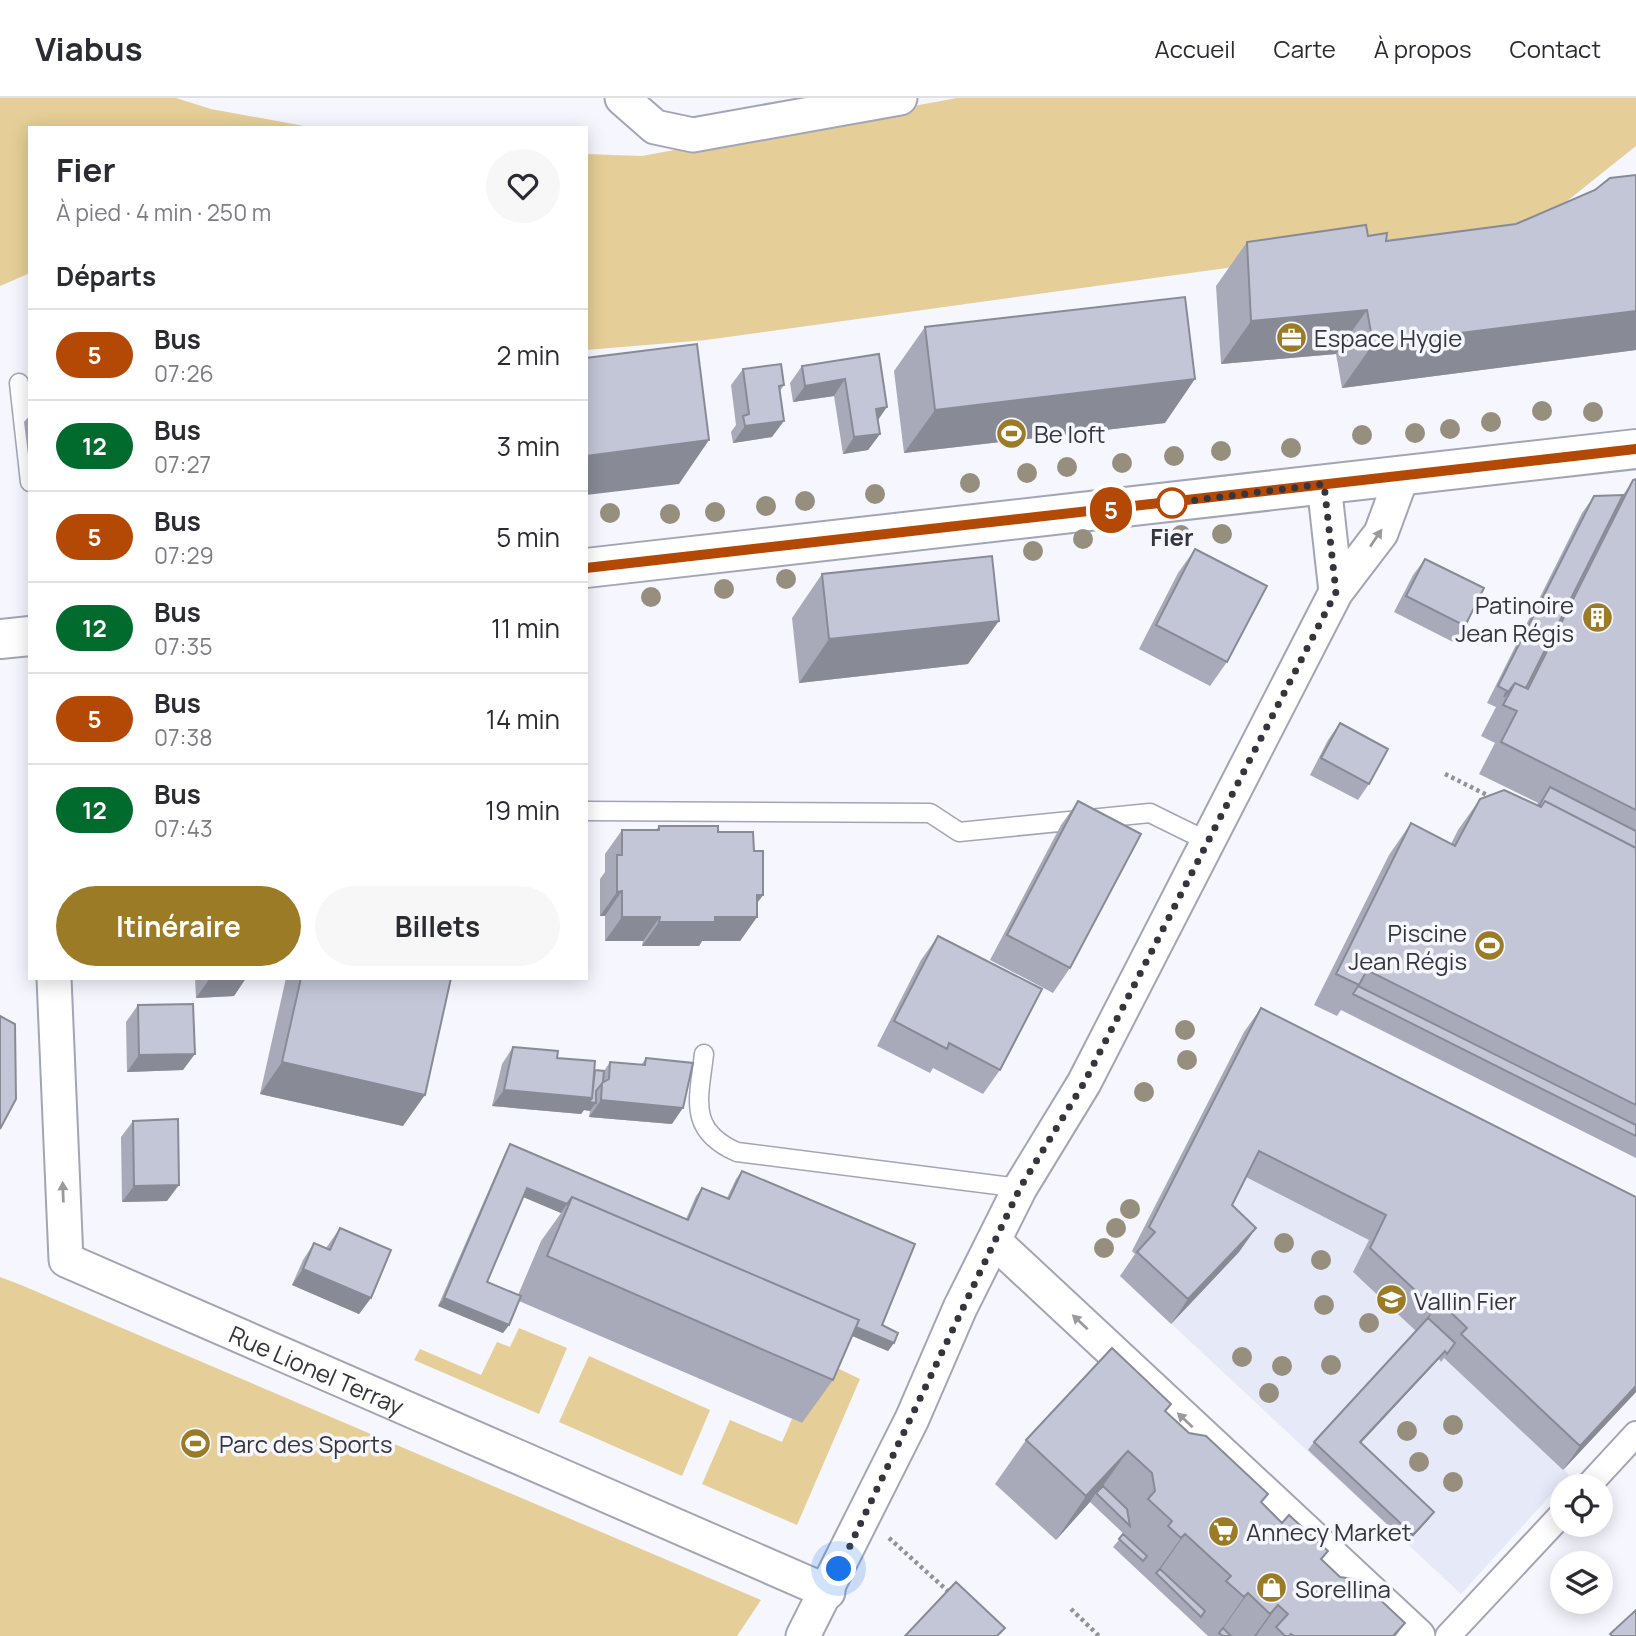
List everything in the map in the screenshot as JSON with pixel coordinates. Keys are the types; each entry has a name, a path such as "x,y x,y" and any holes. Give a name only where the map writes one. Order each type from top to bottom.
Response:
{"main road":[{"path":"588,568 1636,449"},
{"path":"0,639 28,636"}],"street":[{"path":"622,98 655,127 694,135 900,98"},
{"path":"803,1636 828,1592 1020,1188 1084,1083 1336,592 1381,533 1402,476"},
{"path":"1324,484 1336,592"},
{"name":"Rue Lionel Terray","path":"54,980 66,1260 828,1592"},
{"path":"994,1241 1418,1636"},
{"path":"1599,1474 1636,1434"},
{"path":"1448,1636 1550,1527"}],"lane":[{"path":"19,383 28,464"},
{"path":"588,811 930,813 959,832 1150,813 1209,842"},
{"path":"704,1054 697,1108 702,1122 722,1145 737,1152 1020,1188"}],"path":[{"path":"1445,774 1494,799"},
{"path":"861,1522 882,1532 958,1601"},
{"path":"1071,1609 1099,1636"}],"shaded area":[{"path":"0,98 176,98 211,109 304,126 28,126 28,274 0,286"},
{"path":"957,98 1636,98 1636,146 1537,225 706,340 588,350 588,154 642,156"},
{"name":"Vallin Fier","path":"1187,1144 1636,1230 1636,1392 1564,1469 1568,1474 1550,1474 1550,1496 1461,1594 1120,1276 1138,1257 1132,1251"},
{"name":"Parc des Sports","path":"0,1277 761,1600 737,1636 0,1636"},
{"path":"519,1328 567,1348 539,1414 414,1360 420,1349 481,1375 497,1342 510,1347"},
{"path":"589,1356 710,1410 682,1476 559,1422"},
{"path":"829,1364 860,1379 797,1525 702,1484 730,1420 782,1442 792,1419 802,1423"}],"building":[{"path":"1636,175 1636,311 1373,344 1367,310 1251,321 1247,242 1366,225 1368,236 1387,233 1386,241 1516,224 1595,190 1610,178"},
{"path":"1185,297 1195,379 935,410 925,327"},
{"path":"697,344 709,440 588,456 588,358"},
{"path":"879,354 887,407 876,409 880,434 854,437 845,379 805,386 802,366"},
{"path":"781,364 784,385 779,386 784,421 745,426 743,416 749,414 743,369"},
{"name":"Patinoire Jean Régis","path":"1636,479 1636,810 1501,742 1517,711 1503,705 1515,683 1528,689 1633,480"},
{"path":"1623,495 1526,688 1515,683 1504,697 1507,691 1498,686 1594,496"},
{"path":"1195,549 1267,586 1227,662 1156,625"},
{"path":"992,556 999,621 829,639 822,574"},
{"path":"1425,559 1484,588 1465,626 1406,596"},
{"path":"1340,723 1388,749 1369,784 1321,758"},
{"path":"1550,787 1636,831 1636,848 1545,801 1539,806"},
{"name":"Piscine Jean Régis","path":"1504,790 1541,807 1545,801 1636,848 1636,1105 1367,970 1359,985 1336,974 1411,823 1455,846 1480,799"},
{"path":"1078,801 1141,834 1070,968 1007,935"},
{"path":"659,826 718,826 718,832 753,832 754,851 763,851 763,895 757,895 757,917 715,917 715,922 659,922 660,917 622,917 622,891 617,892 617,855 622,855 622,830 659,830"},
{"path":"938,936 1042,989 1000,1070 949,1043 947,1049 894,1021"},
{"path":"301,980 451,980 425,1095 282,1062"},
{"path":"1358,986 1636,1125 1636,1136 1353,994"},
{"path":"193,1004 195,1054 139,1055 138,1005"},
{"path":"1261,1008 1636,1197 1636,1386 1580,1446 1461,1334 1467,1328 1440,1302 1434,1308 1370,1248 1386,1215 1259,1151 1232,1205 1256,1228 1188,1299 1137,1252 1155,1232 1149,1227"},
{"path":"0,1016 15,1024 16,1099 0,1129"},
{"path":"513,1047 558,1051 557,1058 595,1061 592,1098 504,1090"},
{"path":"646,1058 693,1063 683,1108 601,1100 602,1083 609,1079 610,1062 645,1065"},
{"path":"595,1070 604,1071 603,1082 596,1091 596,1103 589,1102 592,1098"},
{"path":"178,1119 179,1185 134,1186 133,1121"},
{"path":"510,1144 688,1220 702,1188 729,1199 742,1171 915,1244 882,1325 898,1333 894,1343 856,1327 859,1320 572,1197 567,1204 527,1188 487,1282 521,1296 509,1325 444,1298"},
{"path":"572,1197 859,1320 833,1380 547,1256"},
{"path":"340,1228 391,1250 371,1298 303,1269 314,1243 330,1250"},
{"path":"1428,1318 1455,1343 1360,1442 1434,1512 1413,1535 1314,1442"},
{"path":"1112,1348 1171,1404 1165,1411 1189,1433 1206,1436 1268,1494 1261,1502 1282,1523 1289,1515 1328,1551 1321,1559 1340,1577 1359,1580 1405,1623 1393,1636 1285,1636 1276,1627 1288,1614 1278,1605 1270,1614 1248,1593 1244,1597 1226,1581 1231,1576 1185,1534 1181,1538 1168,1526 1172,1521 1148,1499 1155,1491 1152,1473 1128,1451 1086,1496 1026,1440"},
{"path":"1103,1486 1127,1509 1130,1526 1096,1493"},
{"path":"1123,1534 1147,1556 1143,1561 1119,1539"},
{"path":"1160,1569 1205,1611 1201,1617 1156,1573"},
{"path":"956,1582 1005,1628 997,1636 905,1636"},
{"path":"1636,1610 1636,1636 1610,1634"},
{"path":"1223,1628 1231,1636 1219,1633"}],"bus line":[{"name":"5","path":"588,568 1636,449"}],"place":[{"name":"Espace Hygie","path":"1291,337"},
{"name":"Be loft","path":"1011,433"},
{"name":"Fier","path":"1172,503"},
{"name":"Patinoire Jean Régis","path":"1597,618"},
{"name":"Piscine Jean Régis","path":"1490,946"},
{"name":"Vallin Fier","path":"1391,1300"},
{"name":"Parc des Sports","path":"196,1443"},
{"name":"Annecy Market","path":"1223,1531"},
{"name":"Sorellina","path":"1272,1588"}],"route":[{"path":"839,1569 912,1419 960,1308 1020,1188 1084,1083 1336,592 1324,484 1172,503"}]}
